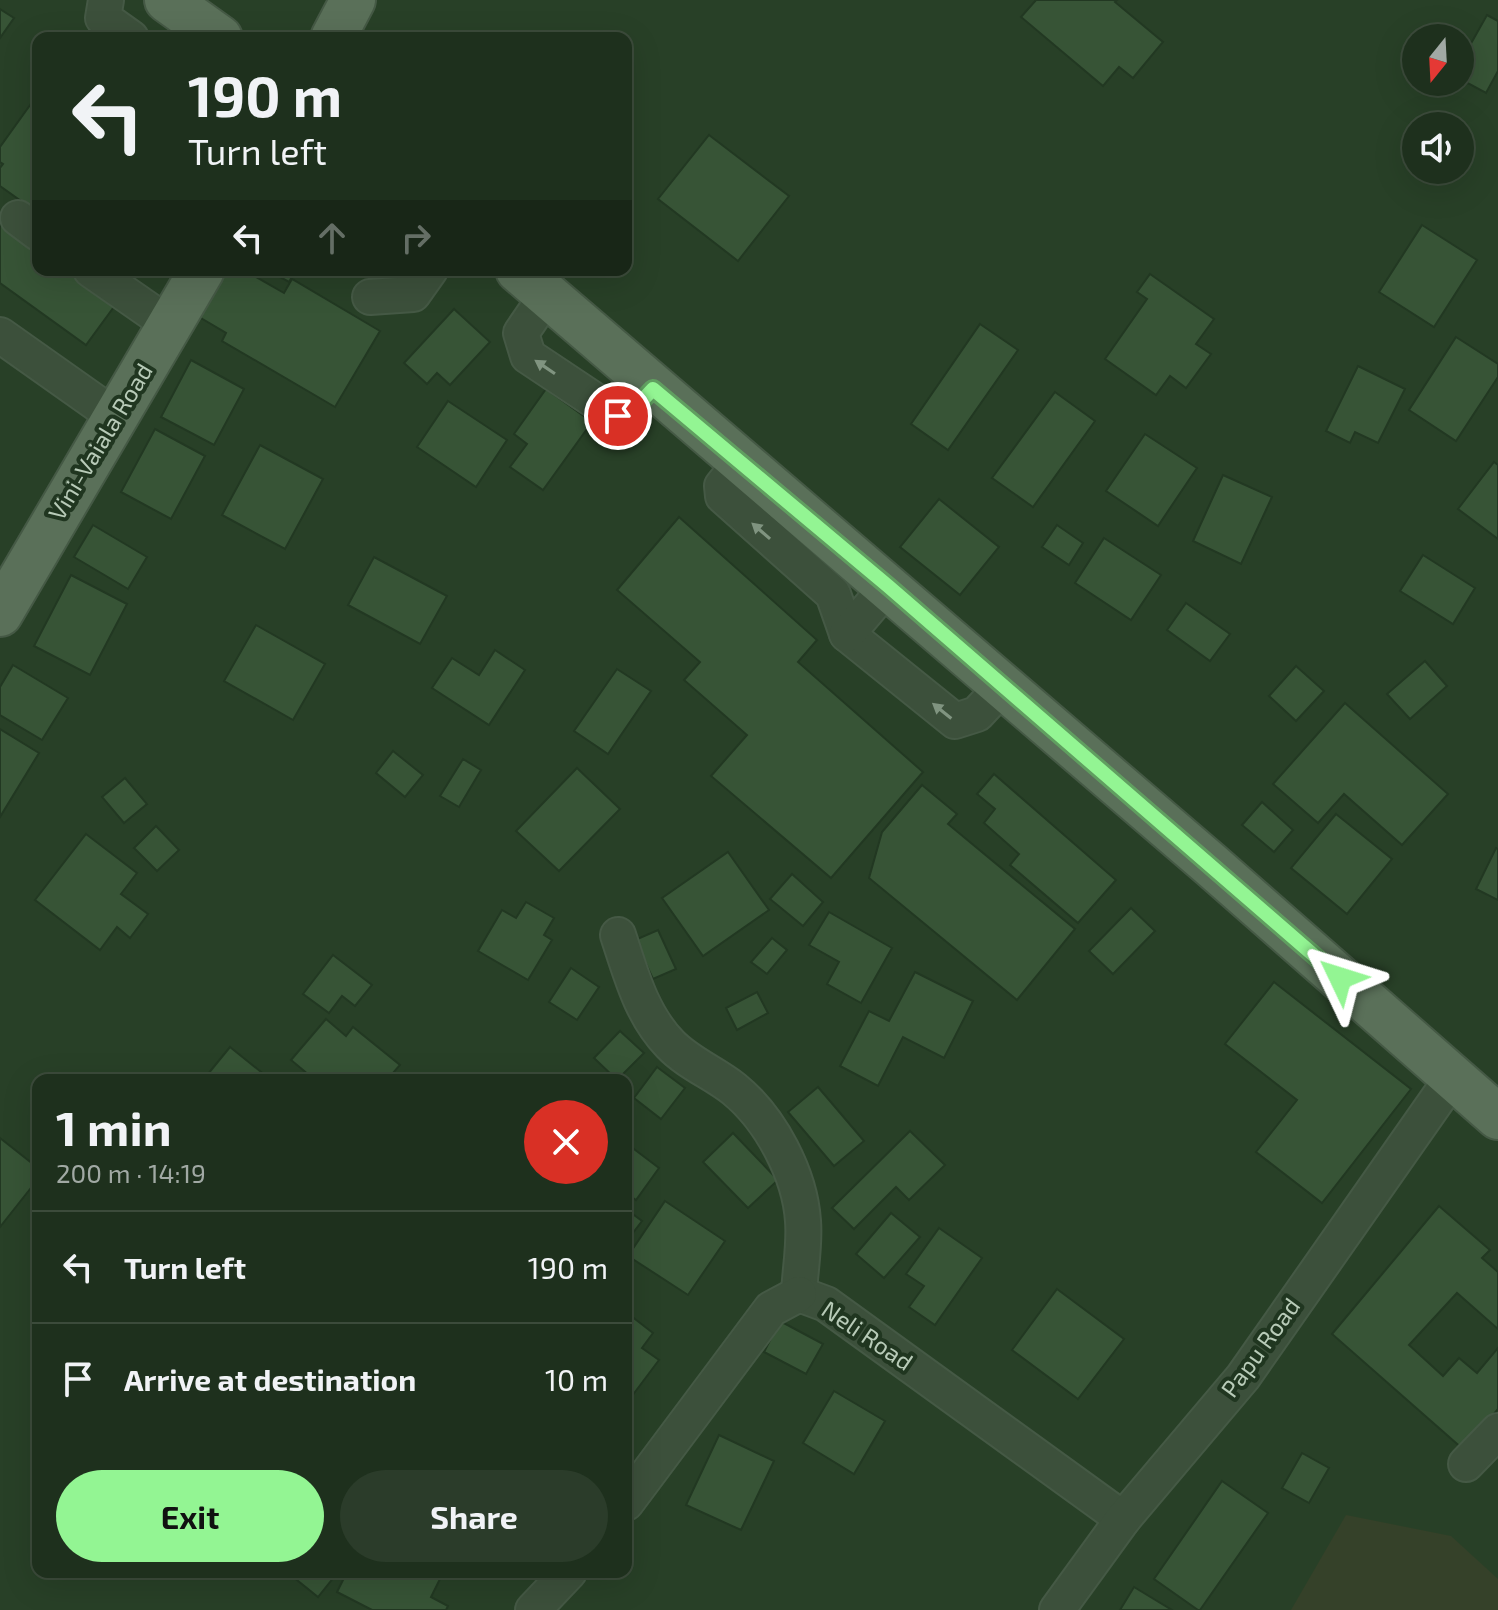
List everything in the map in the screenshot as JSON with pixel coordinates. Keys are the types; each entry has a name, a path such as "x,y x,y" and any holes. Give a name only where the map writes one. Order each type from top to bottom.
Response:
{"main road":[{"path":"167,0 212,32"},
{"path":"336,32 353,0"},
{"name":"Vini-Vaiala Road","path":"0,614 199,276"},
{"path":"532,283 888,586 1498,1117"}],"street":[{"path":"106,0 103,18 123,32"},
{"path":"100,276 170,325"},
{"path":"370,297 413,294 426,276"},
{"path":"532,283 521,333 528,356 618,416 631,412 653,389"},
{"path":"0,335 116,417"},
{"path":"741,462 722,486 723,496 833,594 847,634 955,721 977,714 1003,686"},
{"path":"847,634 888,586"},
{"name":"Neli Road","path":"618,935 636,991 649,1019 671,1046 735,1090 755,1111 789,1160 803,1220 799,1294 826,1304 1123,1519"},
{"name":"Papu Road","path":"1057,1610 1123,1519 1243,1377 1453,1077"},
{"path":"632,1495 771,1309 799,1294"},
{"path":"1466,1464 1498,1431"},
{"path":"533,1610 563,1578"}],"green space":[{"path":"1346,1515 1451,1536 1498,1579 1498,1610 1291,1610"}],"building":[{"path":"1036,0 1117,0 1115,2 1163,42 1133,78 1119,67 1103,86 1021,17"},
{"path":"0,9 14,18 0,38"},
{"path":"1487,15 1498,21 1498,71 1486,93 1474,87 1474,38"},
{"path":"32,102 32,209 0,186 0,168 3,164 0,162 0,147"},
{"path":"709,135 789,196 738,261 658,199"},
{"path":"0,219 32,243 32,276 78,276 116,304 86,345 0,283"},
{"path":"1422,225 1477,260 1434,327 1379,292"},
{"path":"1150,274 1214,319 1196,344 1211,354 1186,388 1170,376 1156,395 1105,359 1147,299 1137,292"},
{"path":"216,276 254,276 284,293 292,279 380,331 335,407 222,341 226,333 194,314"},
{"path":"278,276 292,276 289,282"},
{"path":"454,309 490,342 450,385 437,373 427,384 404,363"},
{"path":"980,324 1018,350 948,450 911,424"},
{"path":"1456,337 1498,364 1498,377 1456,441 1409,410"},
{"path":"191,360 244,389 214,445 161,417"},
{"path":"1358,366 1405,389 1378,443 1355,432 1350,443 1326,431"},
{"path":"546,389 592,422 543,490 510,467 527,444 514,434"},
{"path":"1055,392 1095,421 1033,507 992,478"},
{"path":"448,401 507,440 476,487 417,447"},
{"path":"155,429 205,456 171,519 121,492"},
{"path":"1145,434 1197,468 1158,526 1106,491"},
{"path":"260,445 323,479 285,549 222,515"},
{"path":"1494,462 1498,465 1498,539 1458,509"},
{"path":"1223,475 1272,497 1241,564 1193,541"},
{"path":"939,499 999,547 960,595 900,547"},
{"path":"679,517 817,640 798,662 923,772 831,878 711,776 747,735 684,680 700,662 617,590"},
{"path":"93,525 147,557 128,589 74,557"},
{"path":"1057,525 1083,543 1069,565 1042,547"},
{"path":"1104,538 1161,575 1131,620 1075,583"},
{"path":"1423,555 1475,588 1453,624 1400,591"},
{"path":"374,557 447,596 420,644 348,605"},
{"path":"71,575 127,604 90,675 34,646"},
{"path":"1186,603 1230,634 1210,661 1167,630"},
{"path":"256,625 325,664 293,720 224,681"},
{"path":"495,650 525,670 489,725 432,688 452,658 479,675"},
{"path":"1425,661 1447,686 1410,719 1387,694"},
{"path":"13,665 68,698 42,740 0,715 0,687"},
{"path":"1296,666 1324,691 1296,721 1269,696"},
{"path":"617,669 651,691 608,754 574,731"},
{"path":"1345,703 1448,794 1402,845 1344,794 1318,823 1273,784"},
{"path":"0,729 39,753 0,817"},
{"path":"393,751 423,775 405,797 376,773"},
{"path":"463,759 481,770 459,807 440,796"},
{"path":"577,768 620,809 559,871 516,831"},
{"path":"994,774 1116,880 1078,923 1010,865 1019,854 984,823 995,809 977,794"},
{"path":"125,778 147,804 124,823 102,797"},
{"path":"922,785 957,814 948,824 1075,929 1017,1000 869,878 882,832"},
{"path":"1262,802 1293,830 1274,852 1242,825"},
{"path":"1336,814 1392,859 1347,914 1291,868"},
{"path":"156,826 179,850 157,871 134,848"},
{"path":"86,834 137,873 121,894 148,914 130,938 117,927 100,950 35,900"},
{"path":"1498,849 1498,900 1476,889"},
{"path":"728,852 769,910 703,956 662,898"},
{"path":"792,874 823,902 803,926 770,899"},
{"path":"526,902 554,918 544,935 552,940 528,980 478,951 502,910 516,918"},
{"path":"1131,908 1155,931 1113,974 1089,951"},
{"path":"829,912 892,948 861,1003 827,984 839,962 809,945"},
{"path":"658,930 676,969 653,979 635,940"},
{"path":"772,938 787,950 767,974 751,962"},
{"path":"333,955 372,985 355,1006 342,996 329,1013 303,994"},
{"path":"571,968 599,987 577,1020 549,1002"},
{"path":"915,972 973,1001 944,1058 903,1037 878,1086 840,1066 869,1011 889,1021"},
{"path":"1274,982 1411,1089 1322,1203 1256,1152 1297,1100 1225,1044"},
{"path":"757,992 768,1013 737,1030 726,1008"},
{"path":"326,1019 346,1036 353,1027 400,1065 392,1074 308,1074 291,1060"},
{"path":"620,1031 644,1053 623,1074 611,1074 594,1058"},
{"path":"230,1047 264,1074 208,1074"},
{"path":"657,1067 685,1088 661,1119 634,1098"},
{"path":"818,1087 864,1141 834,1166 788,1112"},
{"path":"910,1131 945,1165 909,1200 896,1187 854,1229 832,1208"},
{"path":"733,1133 778,1180 748,1208 703,1162"},
{"path":"0,1138 32,1163 32,1187 0,1227"},
{"path":"632,1148 659,1168 636,1200 632,1197"},
{"path":"665,1201 725,1241 688,1295 632,1259 632,1250"},
{"path":"1439,1206 1490,1250 1482,1258 1498,1272 1498,1329 1457,1293 1409,1345 1443,1376 1459,1358 1477,1373 1498,1348 1498,1409 1464,1450 1332,1334"},
{"path":"891,1213 920,1237 884,1278 856,1254"},
{"path":"632,1214 642,1221 632,1234"},
{"path":"939,1228 982,1258 935,1325 909,1307 924,1286 906,1274"},
{"path":"1057,1289 1124,1339 1078,1399 1012,1350"},
{"path":"632,1317 653,1333 642,1348 659,1360 632,1396"},
{"path":"780,1321 823,1344 806,1374 764,1352"},
{"path":"834,1391 885,1421 854,1474 803,1443"},
{"path":"719,1435 774,1461 741,1530 686,1505"},
{"path":"1302,1453 1329,1468 1309,1503 1282,1488"},
{"path":"1222,1481 1268,1513 1198,1610 1154,1579"},
{"path":"294,1578 333,1578 318,1597"},
{"path":"344,1578 440,1578 431,1597 448,1606 446,1610 372,1610 337,1592"},
{"path":"1134,1587 1172,1610 1120,1610"}],"route":[{"path":"618,416 631,412 653,389 888,586 1340,978"}]}
